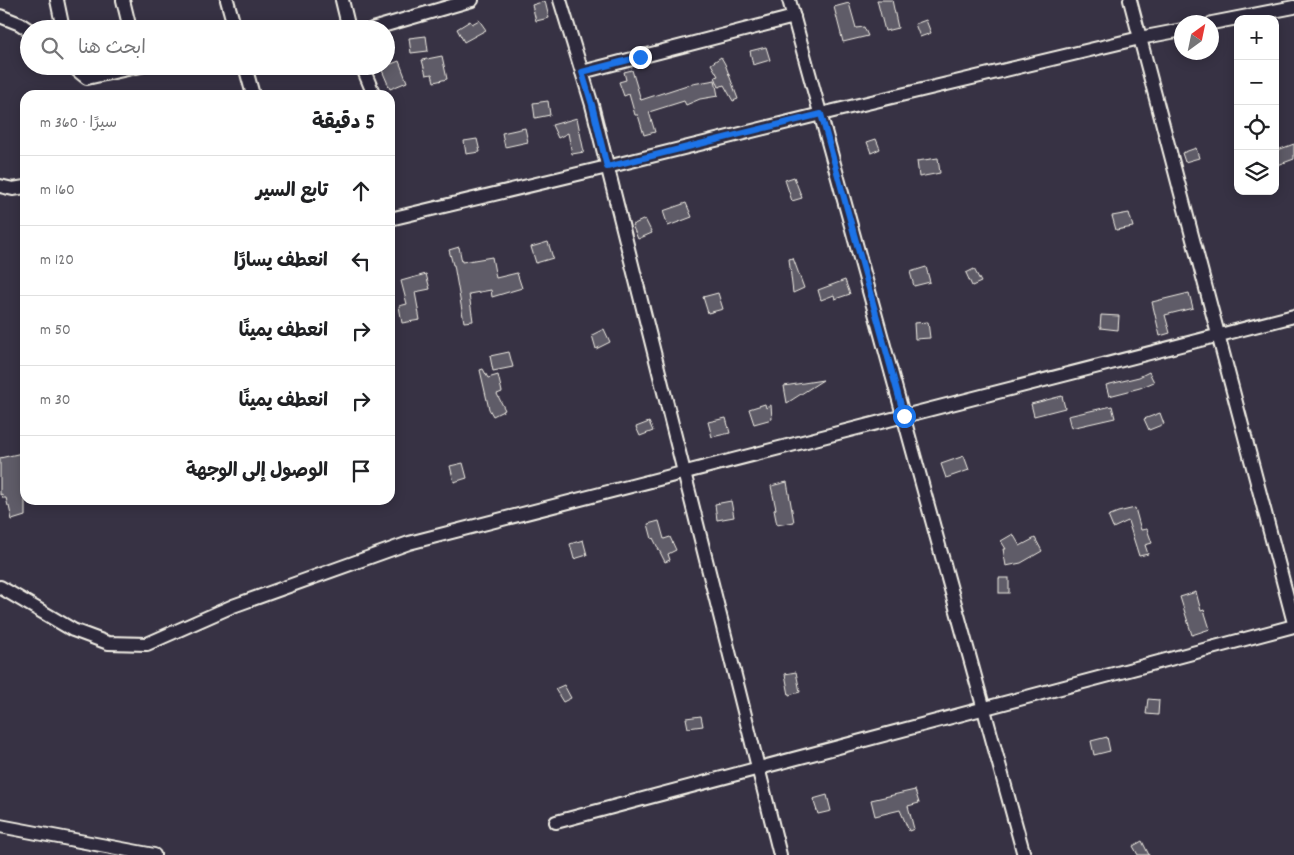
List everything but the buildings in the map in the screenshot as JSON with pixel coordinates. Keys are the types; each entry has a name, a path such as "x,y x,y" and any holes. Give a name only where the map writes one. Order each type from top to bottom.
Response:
{"street":[{"path":"57,0 61,20"},
{"path":"123,0 128,20"},
{"path":"227,0 233,20"},
{"path":"342,0 347,20"},
{"path":"395,22 472,0"},
{"path":"560,0 592,105 780,855"},
{"path":"790,0 1024,855"},
{"path":"556,822 1294,625 1130,0"},
{"path":"1219,23 1294,7"},
{"path":"0,16 20,24"},
{"path":"582,72 794,17"},
{"path":"395,219 821,114 1174,32"},
{"path":"83,75 87,78 100,75"},
{"path":"247,75 252,90"},
{"path":"366,75 372,90"},
{"path":"0,186 13,189 20,188"},
{"path":"0,587 72,630 108,643 147,644 233,606 409,543 1294,316"},
{"path":"0,826 154,855"}],"route":[{"path":"640,57 582,72 607,167 821,114 904,416"}]}
